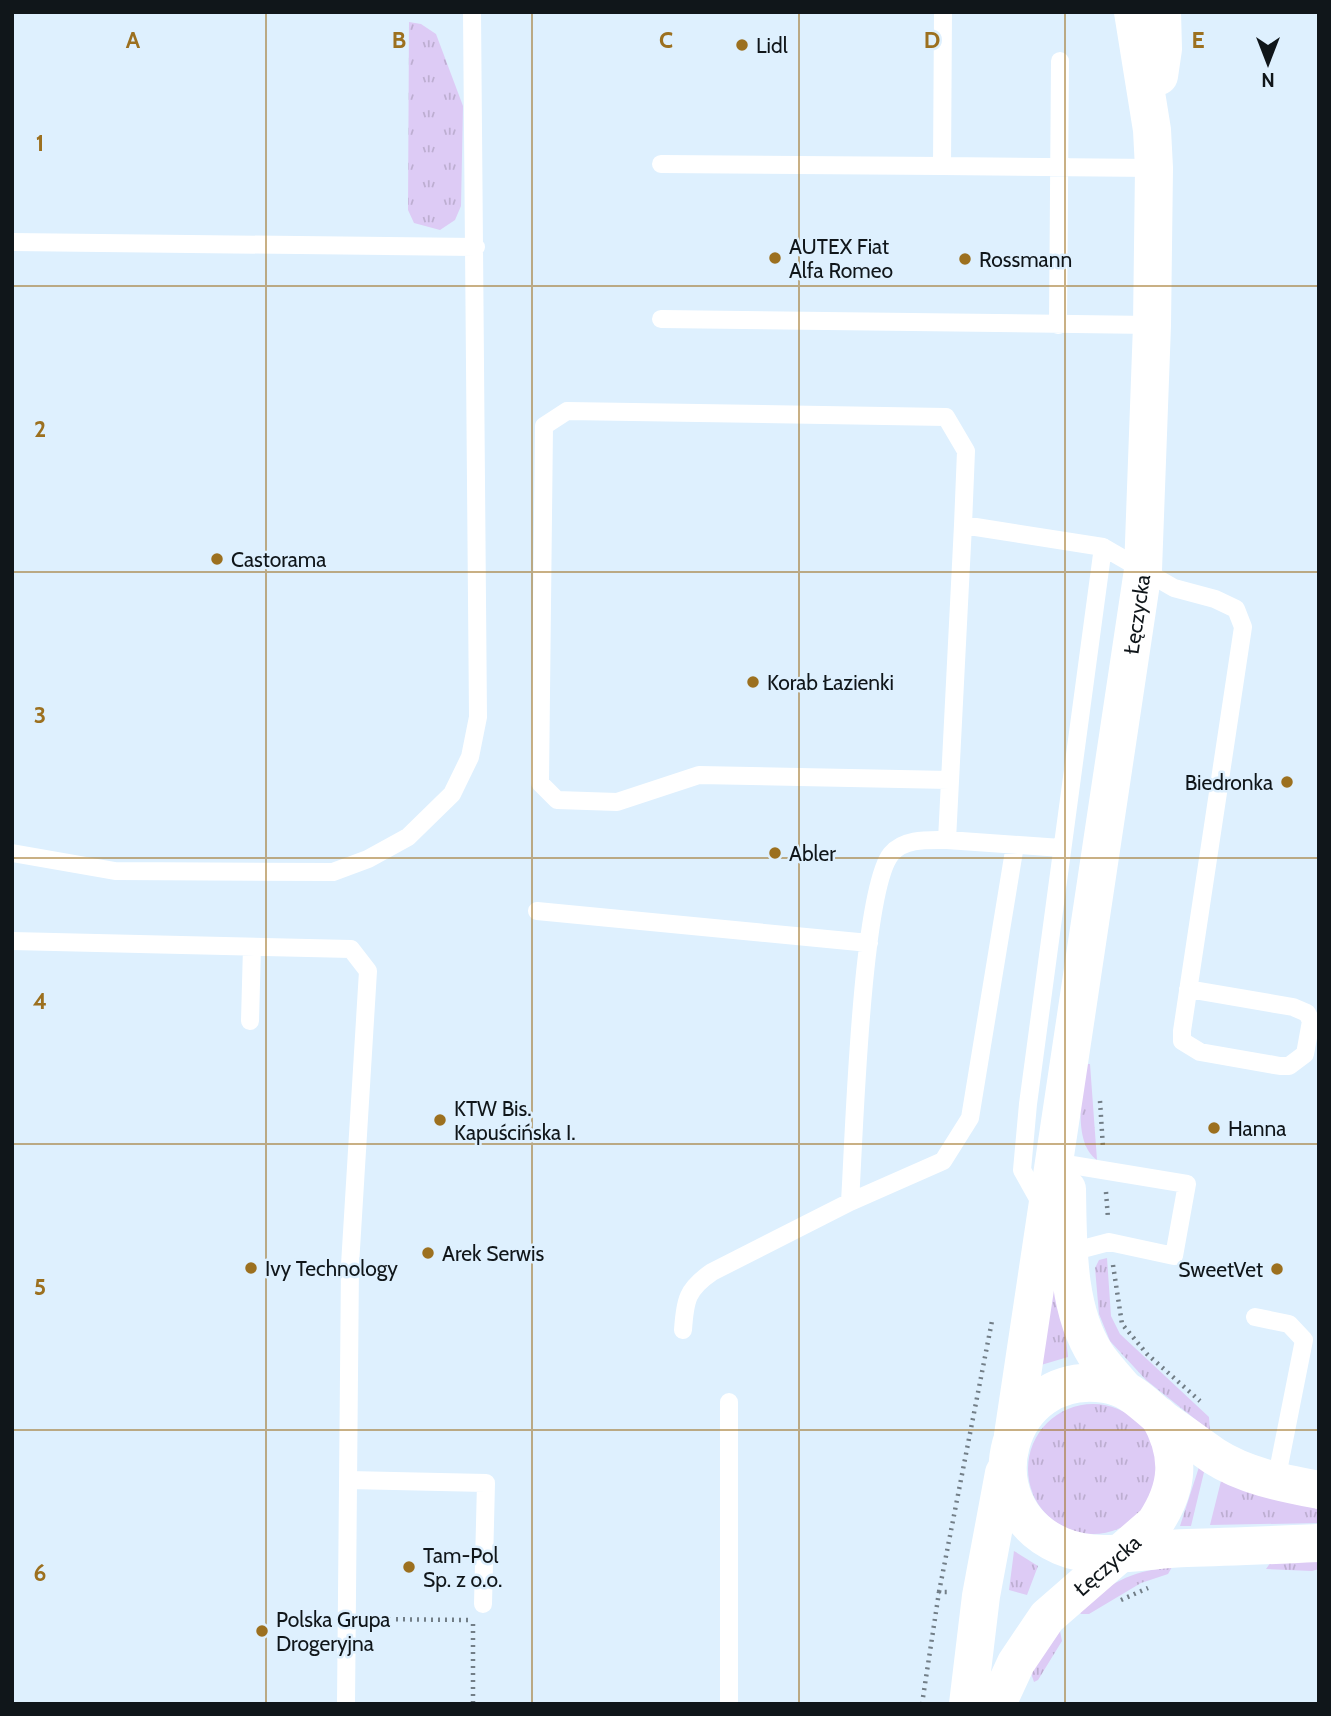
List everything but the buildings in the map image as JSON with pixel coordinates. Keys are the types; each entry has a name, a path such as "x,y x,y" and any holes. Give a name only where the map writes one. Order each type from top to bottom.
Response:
{"street":[{"name":"Łęczycka","path":"1124,1389 1096,1355 1080,1322 1071,1252 1066,1164 1082,1091 1143,570 1152,325 1154,168 1152,130 1133,12"},
{"name":"Łęczycka","path":"1152,130 1163,49 1162,12"},
{"name":"Łęczycka","path":"968,1704 981,1596 1009,1448 1047,1213 1082,1091"},
{"path":"1319,1490 1245,1472 1216,1457 1159,1416 1144,1400 1124,1389 1106,1384 1068,1386 1034,1404 1009,1448 1009,1488 1020,1513 1038,1534 1062,1547 1089,1552 1123,1552 1319,1543"},
{"name":"Łęczycka","path":"997,1704 1016,1663 1047,1617 1155,1523 1168,1504 1175,1483 1176,1459 1171,1437 1159,1416"}],"lane":[{"path":"12,853 116,871 333,872 368,859 408,837 452,794 471,757 478,717 472,12"},
{"path":"942,166 943,12"},
{"path":"1058,325 1060,61"},
{"path":"661,164 1154,168"},
{"path":"12,242 476,247"},
{"path":"661,319 1152,325"},
{"path":"947,840 963,525 966,450 946,417 567,411 544,426 540,783 557,800 617,802 699,775 950,780"},
{"path":"963,525 1103,547 1174,588 1215,599 1236,609 1243,627 1188,989 1182,1041 1188,1048 1280,1066 1289,1066 1305,1054 1311,1021 1307,1013 1293,1007 1188,989"},
{"path":"1047,1213 1022,1170 1061,848 1103,547"},
{"path":"850,1202 869,943 878,885 891,853 904,845 921,840 1061,848"},
{"path":"683,1330 685,1307 693,1285 712,1272 850,1202 943,1161 970,1118 1015,845"},
{"path":"537,912 869,943"},
{"path":"12,941 351,949 368,971 350,1265 346,1704"},
{"path":"250,1021 252,947"},
{"path":"1066,1164 1187,1184 1174,1256 1109,1242 1071,1252"},
{"path":"1255,1317 1289,1324 1304,1340 1276,1481"},
{"path":"729,1402 729,1704"},
{"path":"348,1480 486,1483 483,1604"}],"path":[{"path":"1082,1091 1105,1171 1109,1242 1122,1324 1147,1354 1204,1404"},
{"path":"939,1592 993,1320"},
{"path":"347,1619 473,1620 473,1704"}],"green space":[{"path":"409,22 421,24 436,34 463,106 461,206 455,220 440,230 414,223 408,210"},
{"path":"1086,1064 1090,1064 1097,1160 1089,1152 1081,1129 1081,1101"},
{"path":"1057,1256 1068,1357 1041,1365"},
{"path":"1107,1258 1111,1316 1120,1334 1209,1417 1210,1431 1146,1380 1110,1341 1099,1314 1095,1268 1099,1260"},
{"path":"1093,1404 1118,1409 1139,1423 1153,1444 1158,1469 1153,1494 1139,1515 1118,1529 1093,1534 1068,1529 1047,1515 1033,1494 1028,1469 1033,1444 1047,1423 1068,1409"},
{"path":"1199,1467 1205,1468 1191,1526 1180,1526"},
{"path":"1222,1477 1319,1508 1319,1523 1210,1525"},
{"path":"1014,1551 1038,1566 1027,1595 1009,1590"},
{"path":"1319,1557 1319,1569 1312,1571 1266,1569 1273,1559"},
{"path":"1172,1567 1168,1574 1141,1583 1089,1614 1081,1614 1077,1609 1121,1580 1143,1572"},
{"path":"1060,1631 1062,1641 1038,1680 1034,1682 1031,1673"}],"place":[{"name":"Lidl","path":"742,45"},
{"name":"AUTEX Fiat Alfa Romeo","path":"775,258"},
{"name":"Rossmann","path":"965,259"},
{"name":"Castorama","path":"217,559"},
{"name":"Korab Łazienki","path":"753,682"},
{"name":"Biedronka","path":"1287,782"},
{"name":"Abler","path":"775,853"},
{"name":"KTW Bis. Kapuścińska I.","path":"440,1120"},
{"name":"Hanna","path":"1214,1128"},
{"name":"Arek Serwis","path":"428,1253"},
{"name":"Ivy Technology","path":"251,1268"},
{"name":"SweetVet","path":"1277,1269"},
{"name":"Tam-Pol Sp. z o.o.","path":"409,1567"},
{"name":"Polska Grupa Drogeryjna","path":"262,1631"}]}
